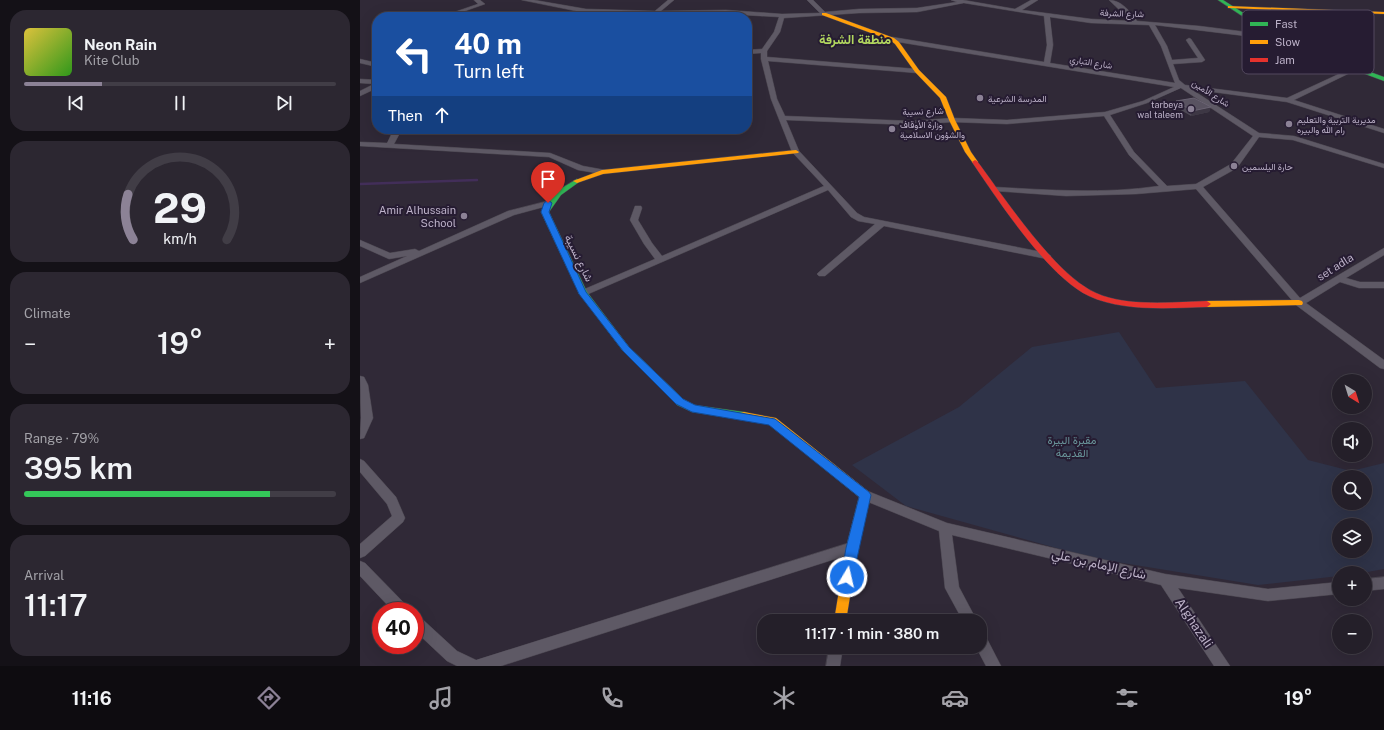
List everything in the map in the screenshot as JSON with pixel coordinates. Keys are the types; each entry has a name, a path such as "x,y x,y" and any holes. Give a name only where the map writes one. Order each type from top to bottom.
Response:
{"street":[{"path":"458,12 482,4 477,0"},
{"path":"525,0 586,10 633,12"},
{"path":"657,12 671,0"},
{"path":"810,0 824,14 892,39"},
{"path":"954,0 964,3"},
{"path":"1016,11 1035,0"},
{"path":"1112,0 1136,23"},
{"path":"1220,0 1257,7 1333,10"},
{"path":"752,14 782,16 859,11 917,10 964,3"},
{"name":"شارع الشرفة","path":"964,3 1091,21 1152,23 1242,32"},
{"path":"1233,3 1244,10"},
{"path":"1233,3 1242,10"},
{"path":"1251,10 1257,7"},
{"path":"1374,12 1384,12"},
{"path":"1047,15 1050,45 1047,64"},
{"path":"782,16 777,32 764,51 764,59 774,99 796,152 854,216 880,224 1047,256"},
{"path":"1152,23 1164,46 1176,81 1181,86"},
{"name":"شارع التباري","path":"892,39 1181,86 1288,100 1384,131"},
{"name":"شارع نسيبة","path":"782,118 912,123 952,120 943,97 917,71 892,39"},
{"path":"1169,62 1202,60 1189,40"},
{"path":"752,52 764,51"},
{"path":"764,59 917,71"},
{"path":"360,61 372,64"},
{"path":"1374,70 1384,74"},
{"path":"1288,100 1343,74"},
{"path":"1371,74 1384,79"},
{"path":"369,81 372,76"},
{"path":"360,81 372,82"},
{"name":"شارع الأمين","path":"952,120 1007,122 1106,114 1145,102 1181,86 1257,134"},
{"path":"360,94 372,87"},
{"path":"1106,114 1115,131 1140,166 1164,188"},
{"path":"952,120 968,152 1047,256 1076,286 1092,295 1115,301 1148,305 1299,303"},
{"path":"388,146 395,134"},
{"path":"995,189 1066,194 1136,192 1164,188 1198,186 1234,166 1257,134 1294,138 1384,166"},
{"path":"360,144 550,155 581,168 602,172"},
{"path":"360,280 511,214 548,203 558,192 571,183 602,172 796,152"},
{"path":"1198,186 1299,303 1384,364"},
{"name":"شارع نسيبة","path":"548,203 545,212 582,292 661,260 829,187"},
{"path":"638,208 634,220 648,244 661,260"},
{"path":"822,274 880,224"},
{"path":"360,243 389,256 427,250"},
{"name":"set adla","path":"1299,303 1384,251"},
{"path":"1340,279 1359,285 1384,285"},
{"path":"582,292 626,349 680,402 692,408 772,421 866,495 852,548 841,614"},
{"path":"360,380 363,385 367,418 360,435"},
{"path":"360,464 392,501 399,518 360,552"},
{"name":"شارع الإمام بن علي","path":"866,495 945,528 1165,580 1268,595 1332,589"},
{"path":"945,528 952,588 966,614"},
{"path":"479,666 852,548"},
{"path":"360,567 393,602"},
{"name":"Alghazali","path":"1165,580 1223,666"},
{"path":"1372,584 1384,583"},
{"path":"424,630 452,656 473,666"},
{"path":"987,653 994,666"},
{"path":"833,666 835,654"}],"green space":[{"name":"مقبرة البيرة القديمة","path":"1119,332 1156,388 1245,381 1308,460 1347,470 1332,470 1332,510 1372,510 1372,470 1355,470 1384,463 1384,569 1372,571 1372,566 1332,566 1332,577 1258,585 1092,558 906,506 852,465 959,407 1032,347"}],"building":[{"path":"1194,98 1211,107 1192,111 1176,101"}],"waterway":[{"path":"360,184 477,180"}],"traffic: fast":[{"path":"1220,0 1242,14"},
{"path":"1370,74 1384,79"},
{"path":"577,181 558,194 545,212 583,293 626,349 680,402 692,408 744,416"}],"traffic: slow":[{"path":"1230,7 1307,10"},
{"path":"1374,13 1384,13"},
{"path":"824,14 892,39 897,43 917,71 943,97 952,120 968,152 975,162"},
{"path":"577,181 602,172 796,152"},
{"path":"1207,304 1299,303"},
{"path":"744,416 772,421 865,495 852,548 841,614"}],"traffic: jam":[{"path":"975,162 998,195 1030,236 1063,274 1079,287 1093,295 1135,304 1207,304"}],"place":[{"name":"المدرسة الشرعية","path":"980,98"},
{"name":"tarbeya wal taleem","path":"1191,109"},
{"name":"مديرية التربية والتعليم رام الله والبيره","path":"1289,124"},
{"name":"وزارة الأوقاف والشؤون الاسلامية","path":"892,129"},
{"name":"حارة اليلسمين","path":"1234,166"},
{"name":"Amir Alhussain School","path":"464,216"}],"district":[{"name":"منطقة الشرفة","path":"855,39"}],"route":[{"path":"548,203 545,212 582,292 626,349 680,402 692,408 772,421 866,495 852,548 847,577"}]}
